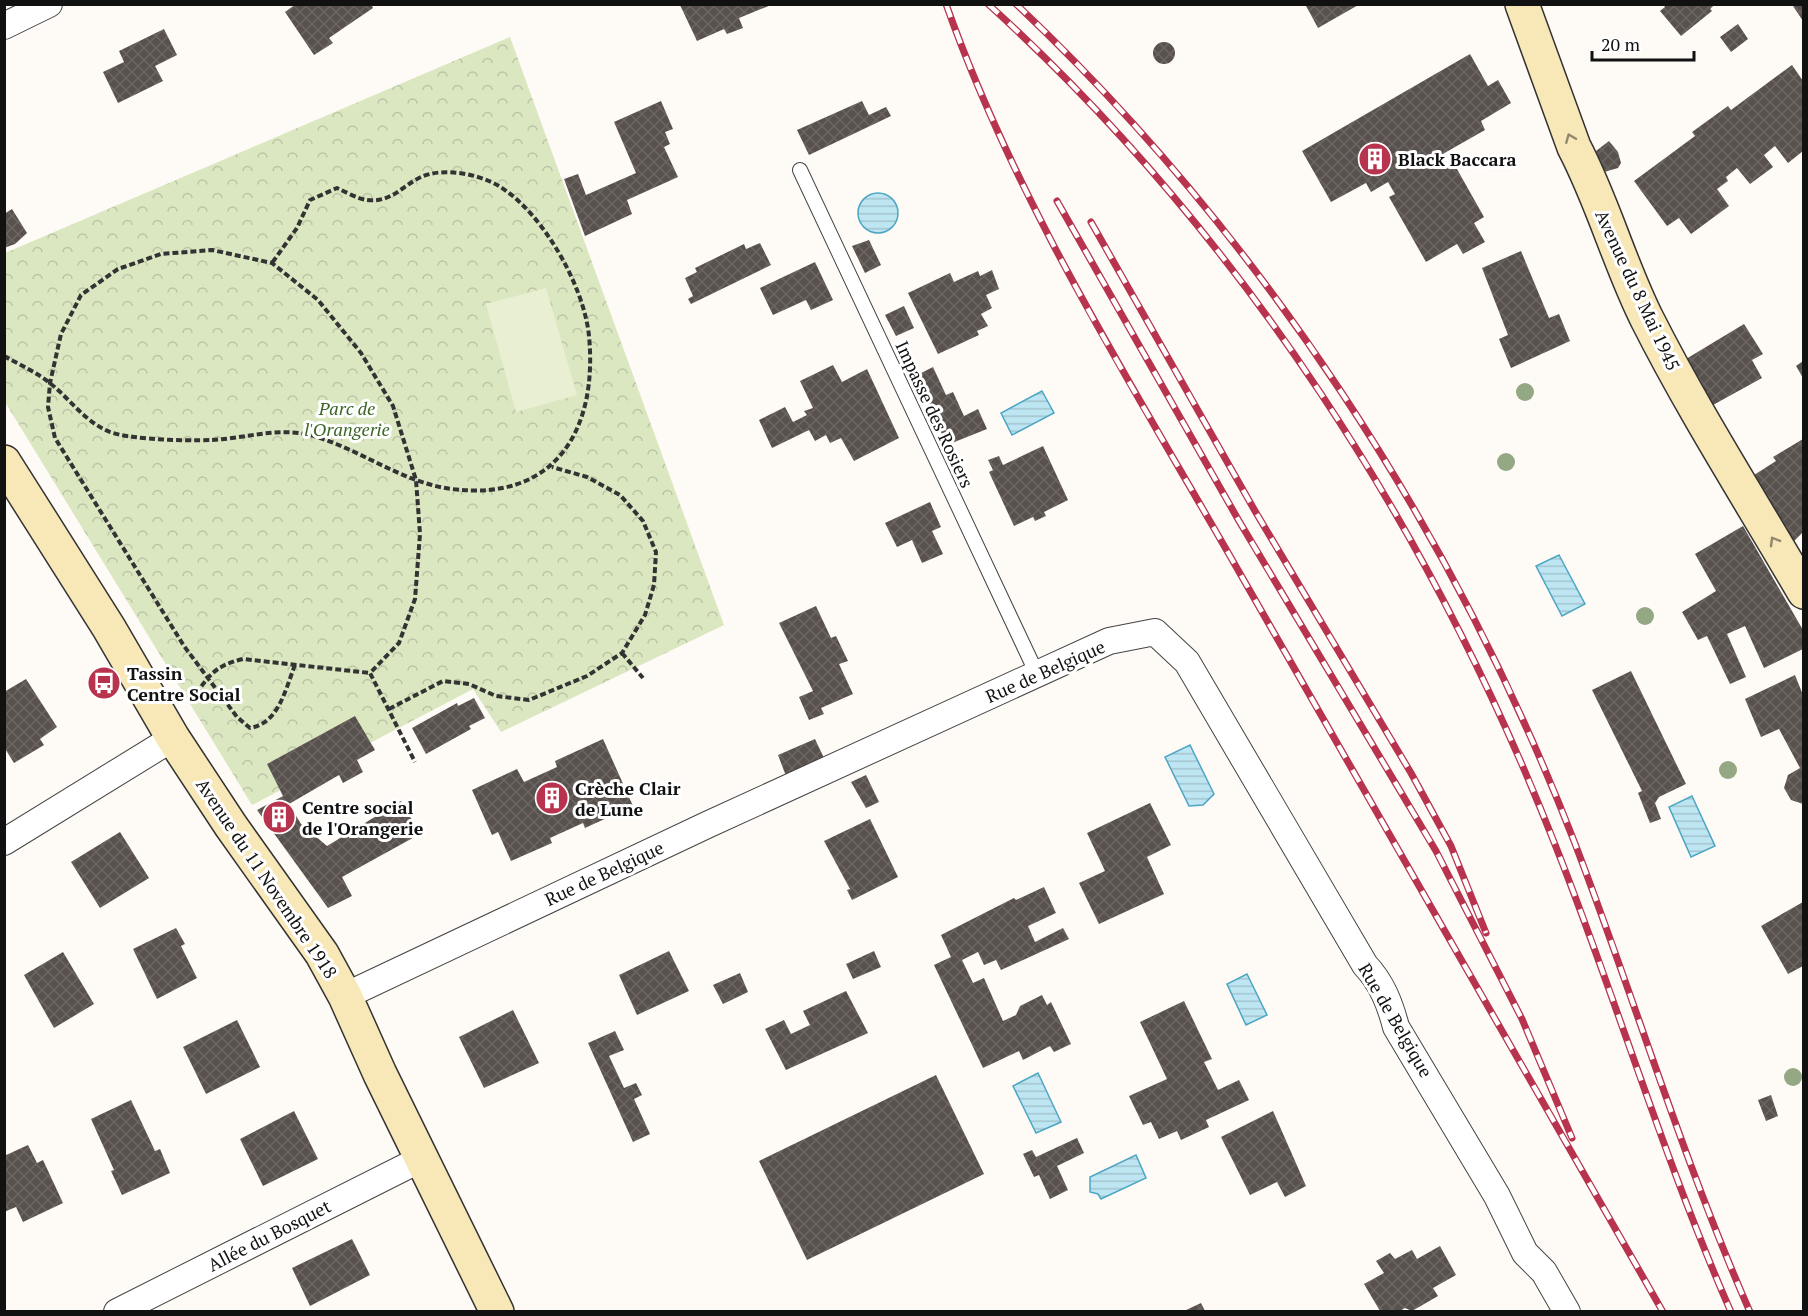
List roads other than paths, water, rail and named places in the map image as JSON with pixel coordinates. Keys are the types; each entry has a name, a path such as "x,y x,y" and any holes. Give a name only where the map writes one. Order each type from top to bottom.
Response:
{"main road":[{"name":"Avenue du 8 Mai 1945","path":"1522,4 1545,60 1550,87 1570,138 1646,316 1672,367 1803,592"},
{"name":"Avenue du 11 Novembre 1918","path":"4,462 109,628 173,738 231,826 322,954 345,996 421,1159 497,1311"}],"street":[{"path":"4,26 49,4"},
{"name":"Rue de Belgique","path":"345,996 730,814 1109,641 1155,632 1186,662 1365,965 1378,982 1388,1000 1396,1027 1497,1196 1525,1253 1544,1272 1567,1311"},
{"path":"4,842 173,738"},
{"name":"Allée du Bosquet","path":"117,1311 421,1159"}],"lane":[{"name":"Impasse des Rosiers","path":"800,170 1037,674"}],"water":[{"path":"878,193 892,199 898,213 892,227 878,233 864,227 858,213 864,199"},
{"path":"1042,391 1054,413 1012,435 1001,413"},
{"path":"1559,555 1585,604 1562,616 1536,566"},
{"path":"1190,745 1214,794 1203,805 1189,806 1165,757"},
{"path":"1692,796 1715,846 1691,857 1669,807"},
{"path":"1247,974 1267,1015 1246,1025 1227,984"},
{"path":"1038,1073 1061,1122 1036,1133 1013,1086"},
{"path":"1136,1155 1146,1178 1101,1199 1098,1194 1090,1192 1090,1177"}],"railway":[{"path":"946,4 974,77 1006,150 1078,290 1663,1312"},
{"path":"988,4 1080,93 1166,188 1246,288 1320,393 1388,502 1451,614 1506,729 1556,847 1662,1139 1731,1312"},
{"path":"1016,4 1105,93 1189,188 1268,288 1341,392 1408,500 1470,611 1525,725 1574,841 1702,1195 1750,1312"},
{"path":"1057,201 1239,521 1436,851 1522,1019 1572,1138"},
{"path":"1091,222 1255,511 1411,773 1451,846 1486,933"}],"place":[{"name":"Black Baccara","path":"1375,159"},
{"name":"Tassin Centre Social","path":"104,683"},
{"name":"Crèche Clair de Lune","path":"552,798"},
{"name":"Centre social de l'Orangerie","path":"279,817"}],"park label":[{"name":"Parc de l'Orangerie","path":"347,418"}]}
